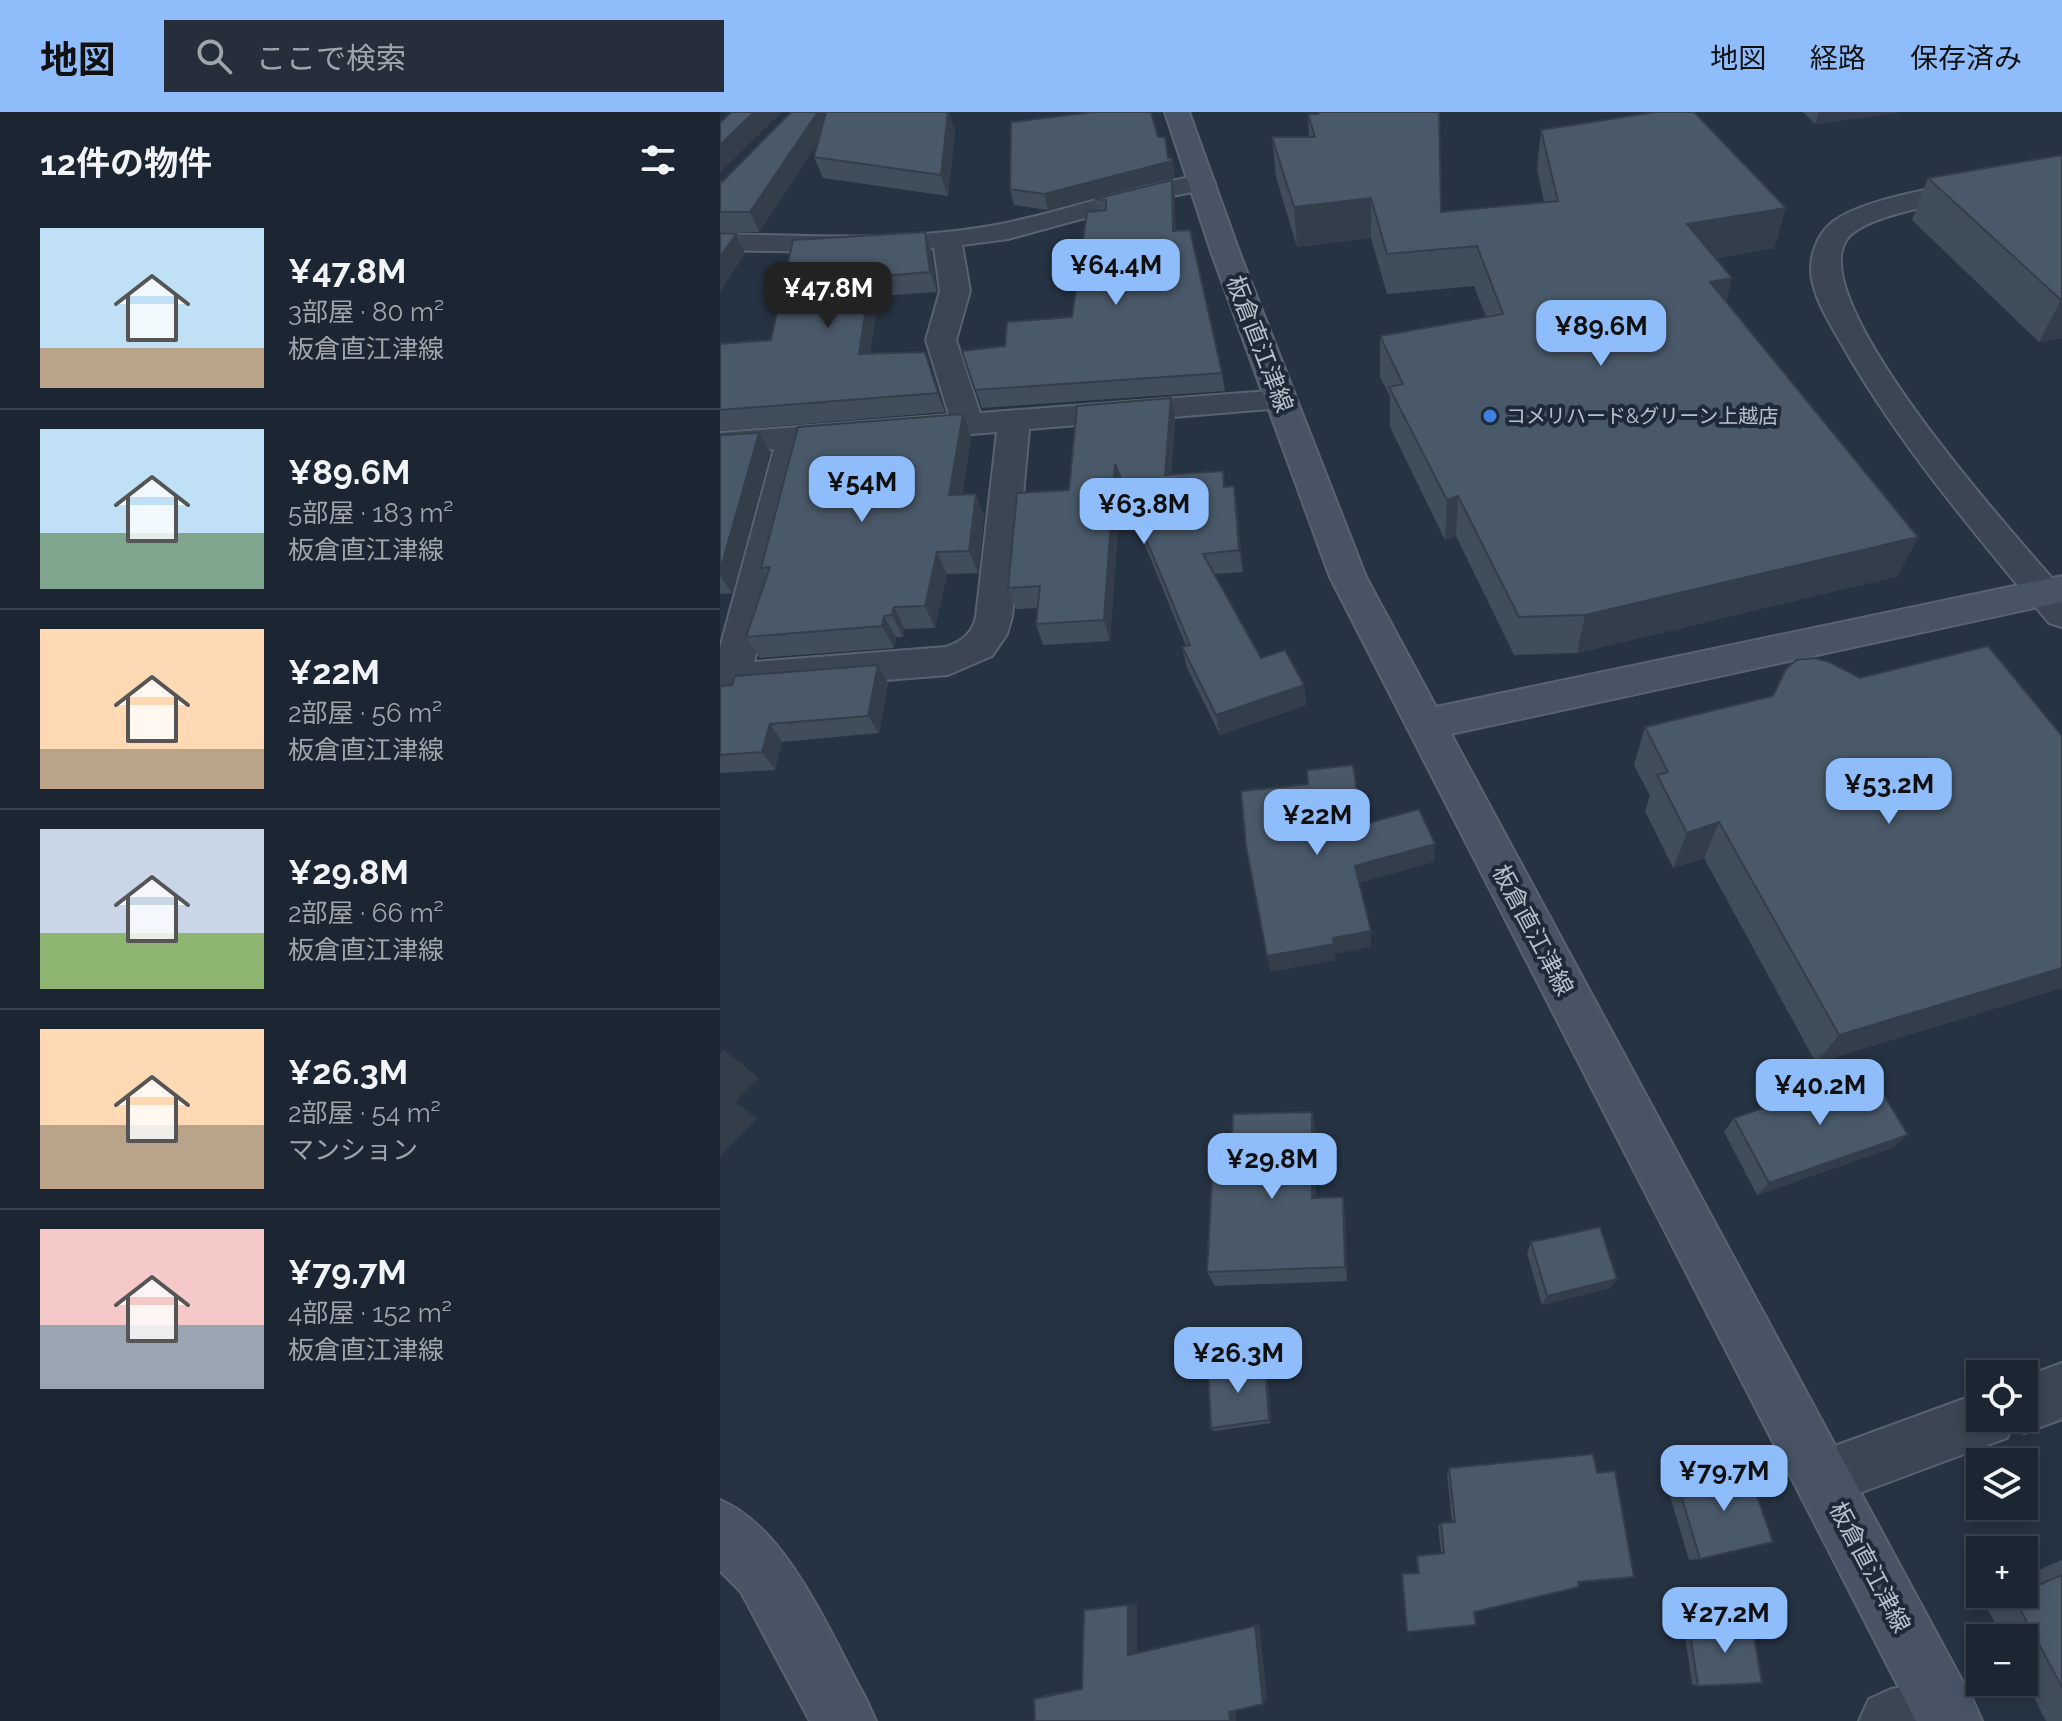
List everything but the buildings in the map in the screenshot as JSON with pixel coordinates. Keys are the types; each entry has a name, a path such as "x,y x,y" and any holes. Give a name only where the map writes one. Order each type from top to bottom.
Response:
{"main road":[{"name":"板倉直江津線","path":"1177,112 1348,577 1822,1478 1929,1718"},
{"path":"1425,724 2056,599"},
{"path":"720,1529 762,1571 844,1721"}],"street":[{"path":"2056,599 1946,475 1874,374 1833,300 1826,278 1825,256 1838,232 1874,211 2062,178"},
{"path":"720,242 870,245 947,239 1008,231 1152,191 1202,183"},
{"path":"947,239 955,291 941,340 968,424"},
{"path":"720,443 1281,400"},
{"path":"793,439 725,678 948,661 969,654 985,643 994,617 1014,420"},
{"path":"2038,1400 2062,1391"},
{"path":"1822,1478 1966,1426"}],"place":[{"name":"コメリハード&グリーン上越店","path":"1490,416"}]}
